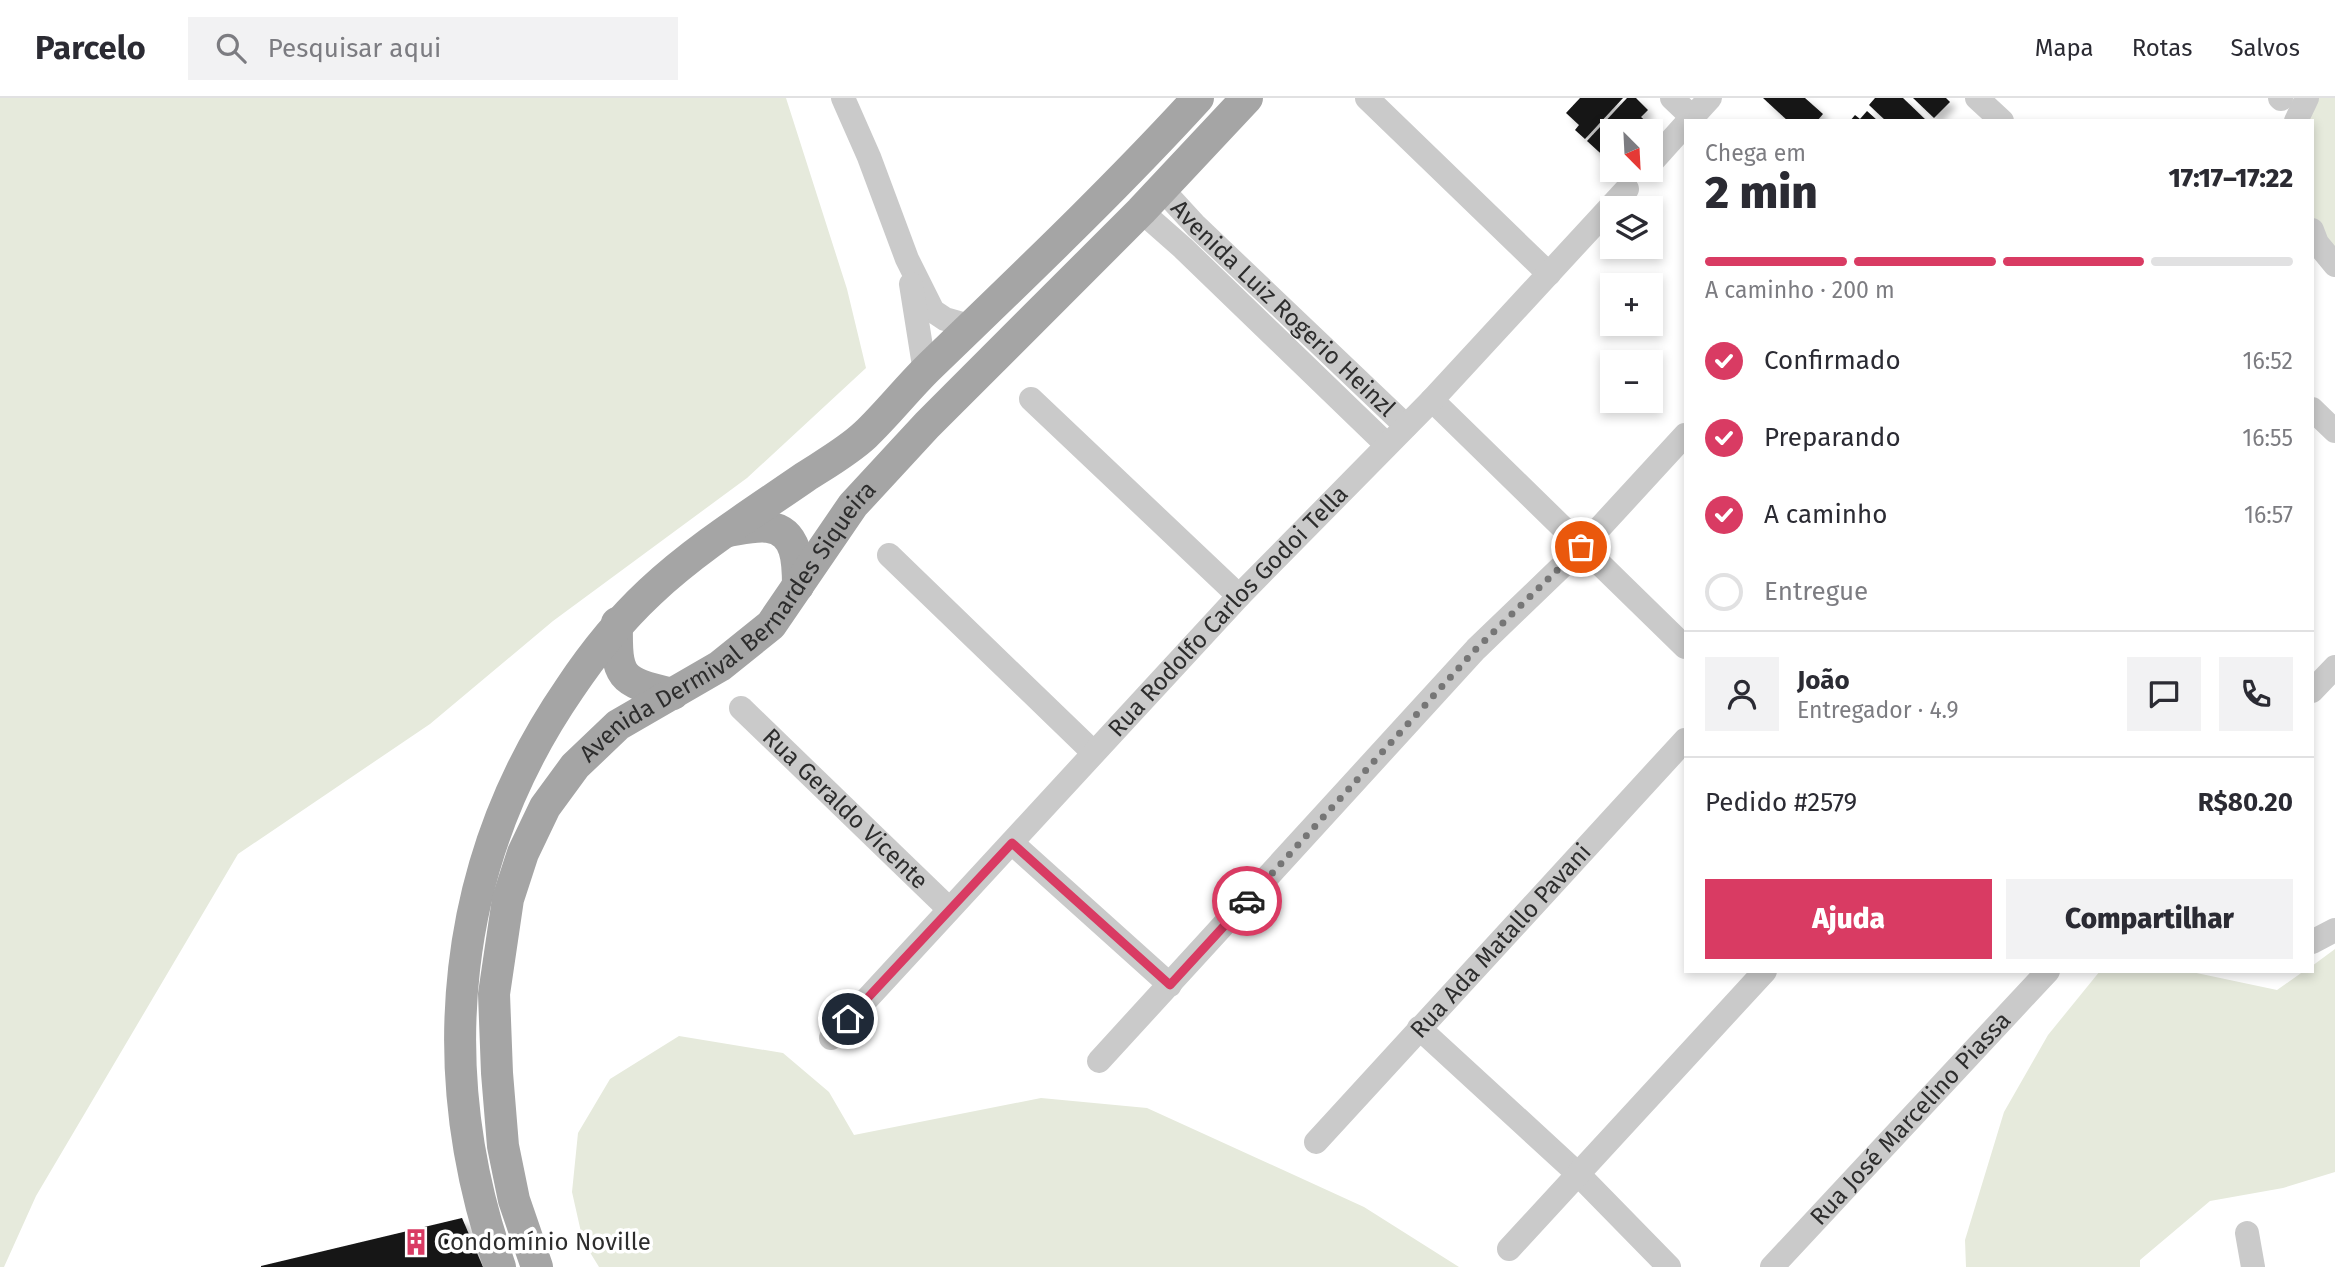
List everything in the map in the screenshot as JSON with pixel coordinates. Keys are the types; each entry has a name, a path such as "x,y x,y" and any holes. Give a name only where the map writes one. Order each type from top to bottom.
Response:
{"main road":[{"name":"Avenida Dermival Bernardes Siqueira","path":"500,1267 475,1181 462,1095 461,993 464,959 483,866 513,785 543,726 617,623 654,588 728,531 863,437 1198,98"},
{"name":"Avenida Dermival Bernardes Siqueira","path":"537,1267 514,1200 503,1146 494,994 508,900 523,853 545,807 575,766 618,725 720,666 771,625 853,505 927,425 1152,200 1247,98"},
{"path":"728,531 769,526 783,533 792,542 798,556 799,586"},
{"path":"617,623 617,660 623,674 637,685 673,694"}],"street":[{"path":"843,98 869,157 907,259 933,311 945,319 973,327"},
{"path":"1367,98 1549,274"},
{"path":"1672,98 1688,119"},
{"path":"1691,119 1710,98"},
{"path":"2297,119 2308,98"},
{"path":"1663,150 1684,127"},
{"name":"Rua Rodolfo Carlos Godoi Tella","path":"831,1038 1239,596 1432,400 1627,189"},
{"name":"Avenida Luiz Rogerio Heinzl","path":"1152,200 1196,226 1406,426"},
{"name":"Avenida Luiz Rogerio Heinzl","path":"1152,200 1183,248 1387,445"},
{"path":"2314,236 2316,243 2335,265"},
{"path":"907,259 925,372"},
{"path":"1031,399 1239,596"},
{"path":"1432,400 1684,646"},
{"path":"2314,411 2335,431"},
{"path":"1100,1061 1476,649 1581,547 1684,436"},
{"path":"889,555 1093,752"},
{"path":"2314,689 2335,667"},
{"name":"Rua Geraldo Vicente","path":"741,708 949,909"},
{"name":"Rua Ada Matallo Pavani","path":"1316,1142 1684,741"},
{"path":"1012,843 1170,985"},
{"path":"2314,941 2335,930"},
{"path":"1509,1249 1763,973"},
{"name":"Rua José Marcelino Piassa","path":"1772,1267 2039,974"},
{"path":"1419,1028 1577,1174 1669,1267"},
{"path":"2247,1233 2253,1267"}],"shaded area":[{"path":"0,98 786,98 847,289 866,368 747,478 553,621 430,724 238,854 36,1196 4,1267 0,1267"},
{"path":"2307,98 2335,98 2335,265 2314,233 2314,119 2297,119"},
{"path":"2335,949 2335,1172 2283,1188 2210,1201 2140,1260 2140,1267 1966,1267 1965,1240 2004,1112 2048,1035 2098,973 2196,973 2277,990 2301,973 2314,973 2314,965"},
{"path":"679,1036 783,1053 829,1092 854,1135 1041,1098 1147,1108 1364,1207 1459,1267 599,1267 583,1241 572,1192 578,1133 610,1079"}],"building":[{"path":"1580,98 1623,98 1604,119 1600,119 1600,123 1585,139 1575,130 1579,125 1566,113"},
{"path":"1627,98 1636,98 1648,110 1641,117 1643,119 1607,119"},
{"path":"1763,98 1805,98 1823,114 1819,119 1786,119"},
{"path":"1875,98 1903,98 1925,119 1884,119 1869,105"},
{"path":"1913,98 1946,98 1950,102 1934,118"},
{"path":"1867,111 1876,119 1860,119"},
{"path":"1600,127 1600,153 1587,141"},
{"name":"Condomínio Noville","path":"462,1218 483,1267 261,1267 261,1266"}],"way so far":[{"path":"1247,901 1476,649 1581,547"}],"place":[{"name":"Condomínio Noville","path":"416,1242"}],"route":[{"path":"848,1019 1012,843 1170,985 1247,901"}]}
